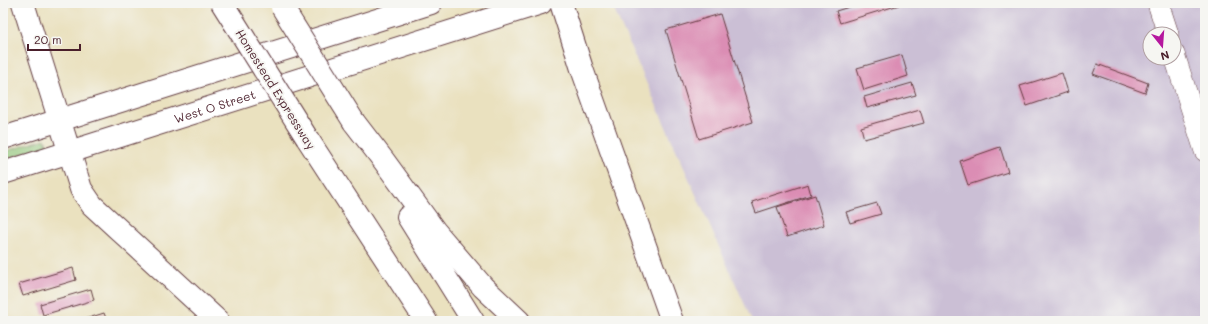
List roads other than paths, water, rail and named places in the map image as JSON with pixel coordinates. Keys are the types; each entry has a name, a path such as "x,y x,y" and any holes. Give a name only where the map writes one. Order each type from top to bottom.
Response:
{"main road":[{"path":"23,3 81,189 92,206 218,321"},
{"name":"Homestead Expressway","path":"222,3 312,146"},
{"path":"3,138 431,3"},
{"name":"West O Street","path":"3,174 541,3"},
{"path":"561,3 582,69 672,321"},
{"path":"280,5 354,122 434,231 483,287 519,321"},
{"path":"354,122 376,167 473,321"},
{"path":"312,146 408,321"},
{"path":"312,146 426,321"}],"street":[{"path":"1158,3 1165,26"},
{"path":"1178,66 1205,151"}]}
